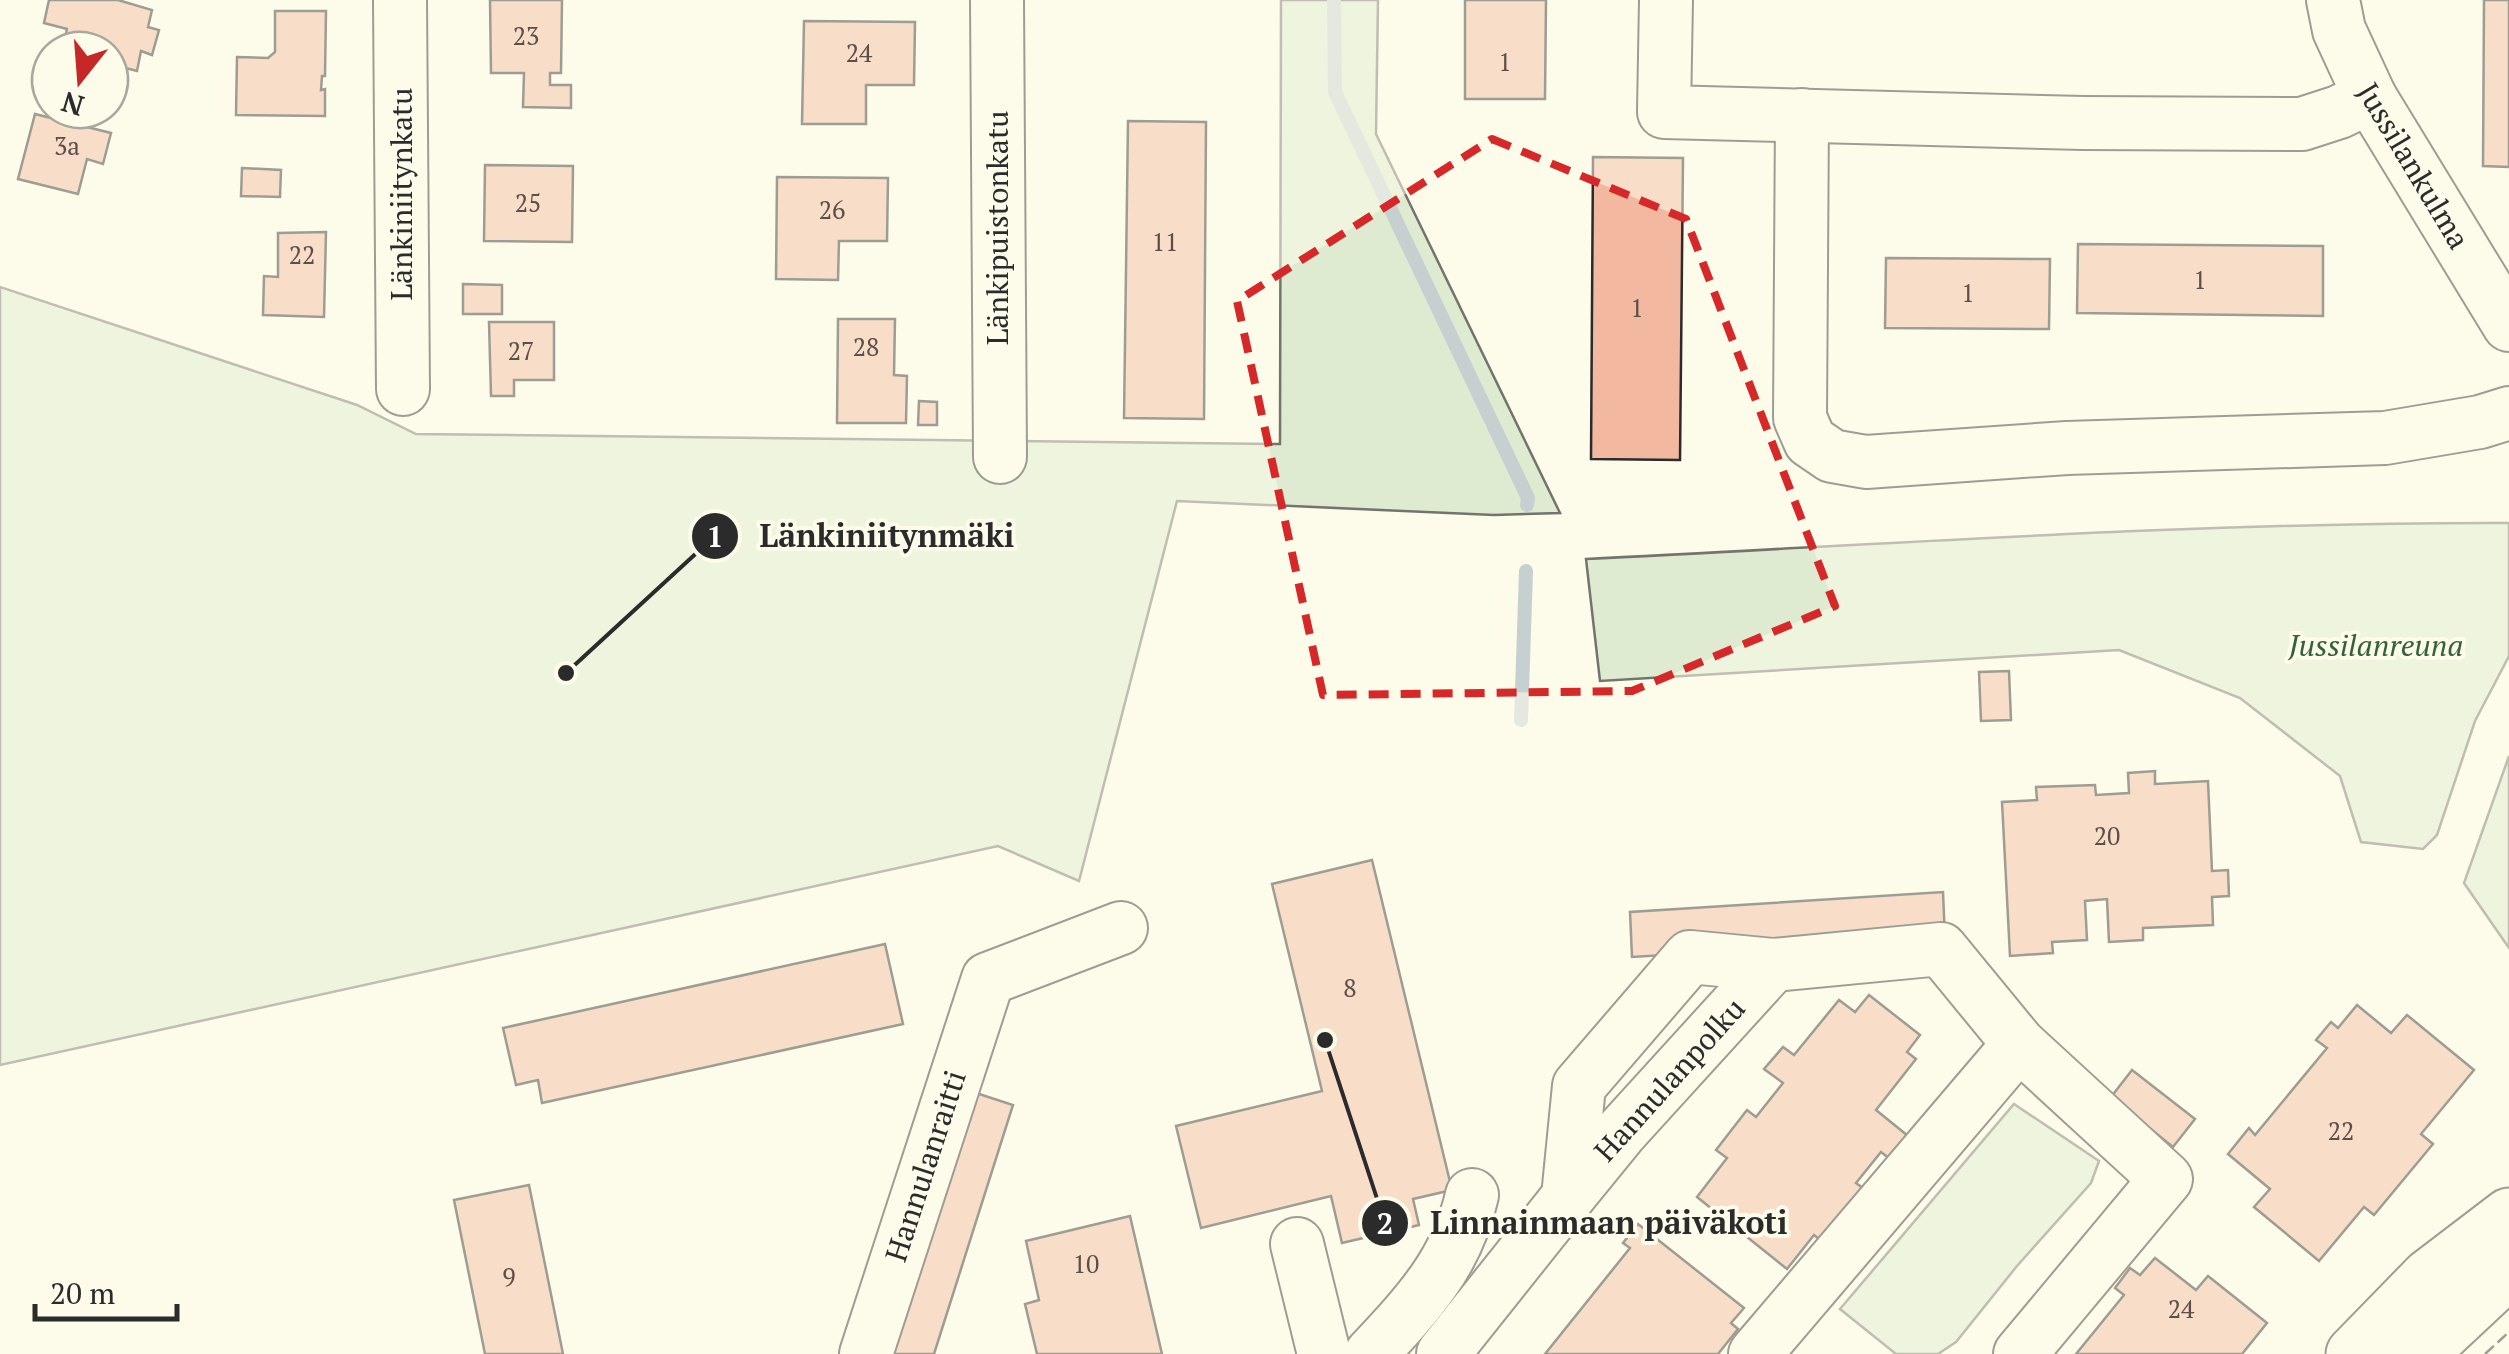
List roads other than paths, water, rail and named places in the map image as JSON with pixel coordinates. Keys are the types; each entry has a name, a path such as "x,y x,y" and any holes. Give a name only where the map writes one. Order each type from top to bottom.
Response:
{"main road":[{"path":"2354,1354 2430,1277 2509,1216"},
{"path":"2419,1354 2509,1270"}],"street":[{"name":"Länkiniitynkatu","path":"400,0 403,389"},
{"name":"Länkipuistonkatu","path":"997,0 1000,457"},
{"path":"1666,0 1664,112 2084,123 2302,124 2370,97"},
{"name":"Jussilankulma","path":"2332,0 2340,30 2370,97 2509,325"},
{"path":"1802,115 1800,418 1810,441 1832,456 1866,462 2067,448 2385,438 2480,422 2509,413"},
{"name":"Hannulanraitti","path":"866,1354 988,979 1122,928"},
{"name":"Hannulanpolku","path":"1443,1354 1621,1132 1773,965 1942,949 2019,1044"},
{"path":"1755,1354 2019,1044 2166,1179 2020,1354"},
{"path":"1371,1354 1427,1294 1466,1222 1472,1195"},
{"path":"1297,1244 1324,1354"}],"waterway":[{"path":"1334,0 1335,92 1528,498 1527,505"},
{"path":"1521,720 1526,571"}],"place":[{"name":"Länkiniitynmäki","path":"566,673"},
{"name":"Linnainmaan päiväkoti","path":"1325,1040"}],"park label":[{"name":"Jussilanreuna","path":"2376,646"}]}
